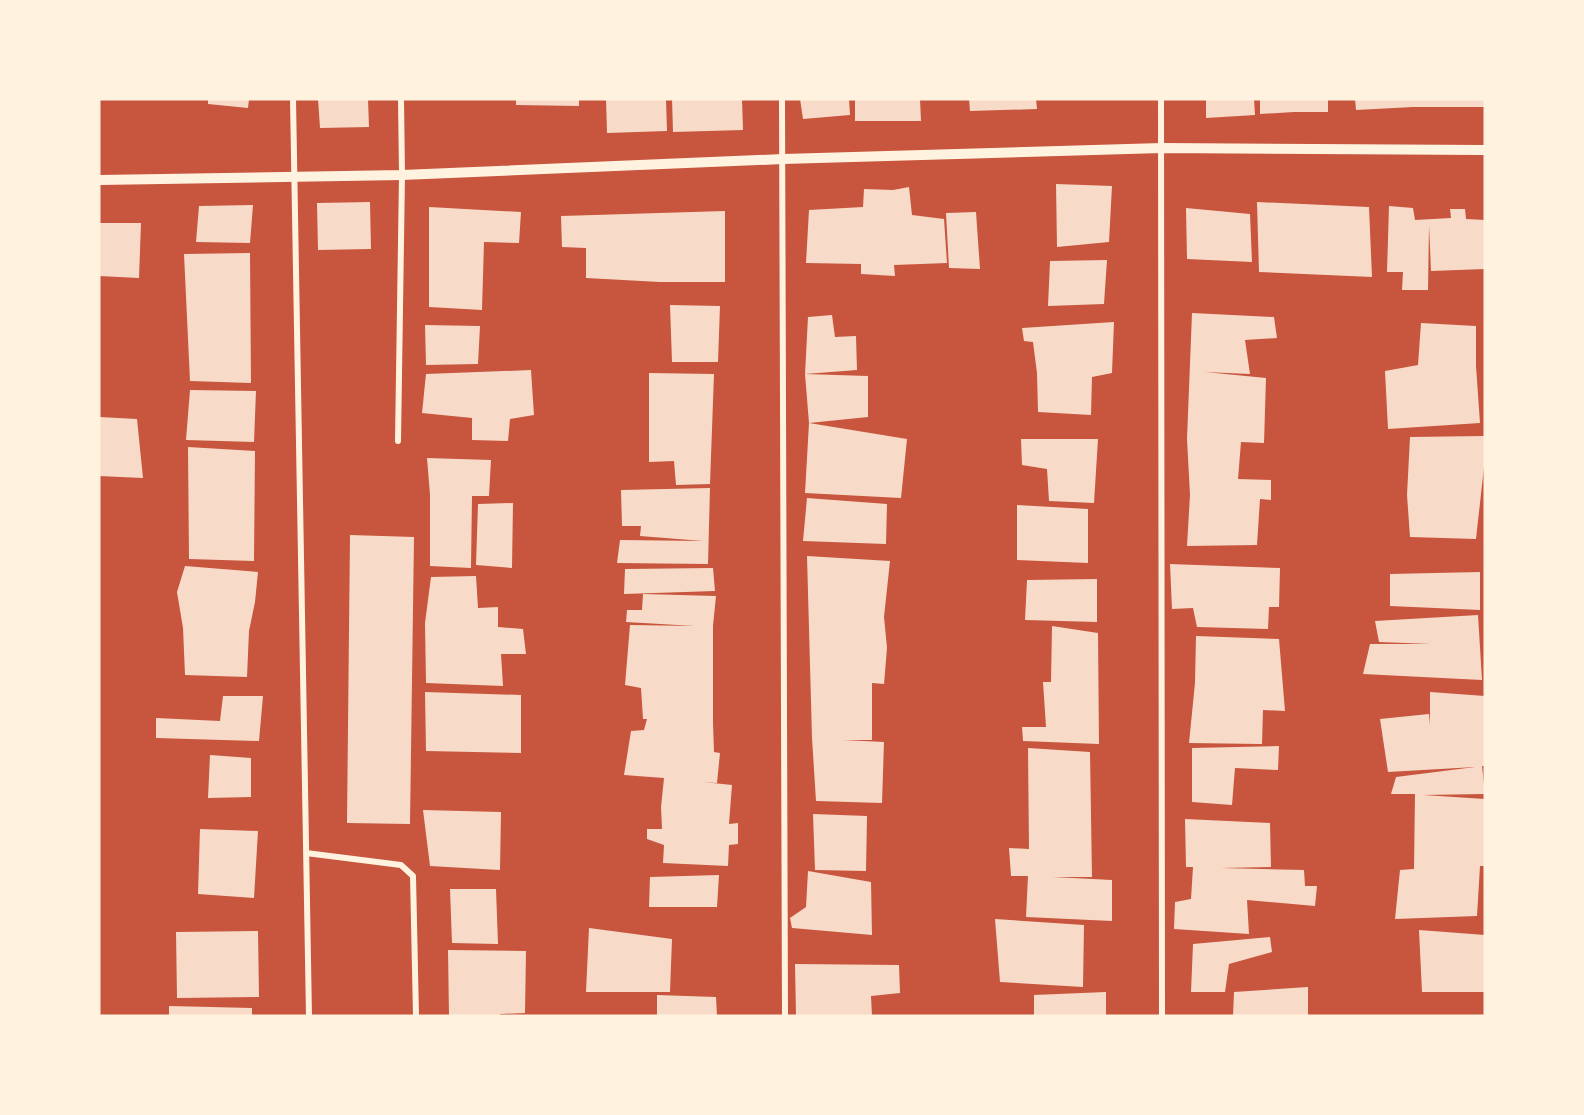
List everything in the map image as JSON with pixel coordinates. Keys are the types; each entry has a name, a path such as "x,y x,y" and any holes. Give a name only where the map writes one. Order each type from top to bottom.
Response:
{"street":[{"path":"293,99 309,1016"},
{"path":"398,441 401,99"},
{"path":"782,99 785,1016"},
{"path":"1161,99 1162,1016"},
{"path":"99,180 402,175 783,159 1162,148 1485,150"},
{"path":"306,852 400,865 412,876 416,1016"}],"building":[{"path":"208,99 249,99 248,108 208,104"},
{"path":"318,99 368,99 369,127 320,128"},
{"path":"516,99 579,99 579,106 516,105"},
{"path":"606,99 666,99 667,131 607,133"},
{"path":"672,99 742,99 743,130 673,132"},
{"path":"800,99 849,99 850,115 803,119"},
{"path":"855,99 920,99 921,121 855,121"},
{"path":"969,99 1036,99 1037,109 970,111"},
{"path":"1206,99 1254,99 1255,115 1206,118"},
{"path":"1260,99 1328,99 1328,112 1260,114"},
{"path":"1355,99 1485,99 1485,107 1356,110"},
{"path":"1056,184 1112,186 1109,242 1057,247"},
{"path":"909,187 912,215 944,219 947,263 894,265 895,276 861,274 861,264 806,263 809,210 863,207 864,189 893,190"},
{"path":"370,202 371,249 318,250 317,203"},
{"path":"1257,202 1369,207 1372,277 1259,272"},
{"path":"253,205 250,243 196,242 199,206"},
{"path":"1389,206 1413,208 1415,220 1451,218 1450,209 1465,209 1466,219 1485,220 1485,269 1431,271 1429,225 1428,290 1402,290 1403,272 1387,272"},
{"path":"429,207 521,212 519,243 484,242 482,310 429,307"},
{"path":"1186,208 1250,214 1252,262 1187,259"},
{"path":"725,211 725,282 660,282 586,278 586,248 562,247 561,216"},
{"path":"976,212 980,269 949,268 946,213"},
{"path":"99,223 141,223 139,278 99,276"},
{"path":"250,253 251,383 190,381 184,254"},
{"path":"1107,260 1104,304 1048,306 1050,261"},
{"path":"670,305 720,306 718,362 672,362"},
{"path":"1192,313 1274,317 1277,338 1245,340 1250,374 1205,372 1266,378 1264,443 1241,442 1238,479 1271,480 1271,500 1260,499 1257,545 1187,546 1190,495 1187,439"},
{"path":"832,315 835,337 856,336 857,370 805,374 808,317"},
{"path":"1114,322 1112,373 1092,377 1091,415 1038,412 1033,342 1024,341 1022,328"},
{"path":"1421,323 1476,326 1480,423 1388,429 1385,371 1418,365"},
{"path":"425,325 480,326 478,364 426,365"},
{"path":"531,370 534,415 510,419 508,441 472,440 472,418 422,413 426,374"},
{"path":"649,373 714,374 710,484 676,485 674,461 649,462"},
{"path":"805,374 868,376 868,417 809,423"},
{"path":"190,390 256,391 254,442 186,440"},
{"path":"99,417 137,419 143,478 99,476"},
{"path":"809,423 907,439 901,498 805,493"},
{"path":"1485,436 1476,539 1410,537 1407,495 1410,437"},
{"path":"1021,439 1098,439 1094,503 1049,501 1047,469 1022,465"},
{"path":"188,447 255,451 254,561 189,559"},
{"path":"427,458 491,460 489,496 472,496 471,568 430,566 430,495"},
{"path":"710,488 708,564 617,563 620,540 703,541 640,536 641,526 622,526 621,490"},
{"path":"807,498 887,504 886,544 803,541"},
{"path":"513,503 512,568 476,565 478,504"},
{"path":"1017,505 1088,509 1088,563 1017,560"},
{"path":"350,535 414,537 410,824 347,823"},
{"path":"807,556 890,561 884,617 887,648 884,684 872,683 872,740 843,740 884,742 882,803 816,801"},
{"path":"1170,564 1280,568 1279,607 1269,607 1268,629 1197,627 1193,608 1172,609"},
{"path":"185,566 258,572 249,631 247,677 185,675 183,628 177,592"},
{"path":"713,568 715,591 624,594 625,569"},
{"path":"1480,572 1480,610 1390,606 1390,574"},
{"path":"476,576 478,608 498,607 498,627 523,629 526,654 501,654 503,686 426,683 425,623 431,577"},
{"path":"1097,579 1097,622 1025,620 1027,580"},
{"path":"643,594 716,596 713,626 713,723 714,752 720,753 717,783 703,782 732,785 729,824 738,823 738,844 729,845 728,866 663,863 664,845 647,839 647,829 662,829 661,807 664,778 624,775 631,731 644,730 647,719 643,719 641,688 625,685 630,625 695,626 626,622 627,610 642,610"},
{"path":"1478,615 1482,680 1363,674 1370,644 1431,644 1379,642 1375,621"},
{"path":"1052,626 1098,633 1099,744 1023,741 1022,727 1046,727 1043,682 1051,682"},
{"path":"1196,636 1279,639 1285,711 1263,710 1262,744 1189,743 1195,683"},
{"path":"425,692 521,695 521,753 426,751"},
{"path":"1430,692 1485,696 1485,766 1482,766 1485,794 1423,795 1485,799 1485,866 1480,866 1477,916 1395,919 1400,870 1414,869 1415,794 1391,794 1396,777 1475,767 1388,772 1380,719 1429,714 1430,725"},
{"path":"223,696 263,696 259,741 156,738 156,718 220,721"},
{"path":"1279,746 1278,770 1235,768 1232,805 1192,802 1192,748"},
{"path":"1028,748 1090,752 1092,877 1053,877 1112,880 1112,921 1026,917 1028,876 1011,876 1009,848 1029,849"},
{"path":"210,755 251,758 251,797 208,798"},
{"path":"423,810 501,812 500,870 430,866"},
{"path":"813,814 867,816 866,871 815,870"},
{"path":"1185,819 1270,823 1271,867 1221,868 1304,870 1305,886 1317,886 1315,906 1247,900 1249,934 1174,929 1175,902 1191,899 1193,867 1186,867"},
{"path":"200,829 258,831 254,898 198,894"},
{"path":"808,871 871,882 872,935 792,928 790,918 806,907"},
{"path":"719,875 717,907 649,907 650,877"},
{"path":"450,889 496,889 498,944 452,943"},
{"path":"995,919 1084,925 1083,987 1000,982"},
{"path":"589,928 672,939 670,992 586,992"},
{"path":"1419,930 1485,935 1484,992 1422,992"},
{"path":"258,931 259,997 177,998 176,932"},
{"path":"1270,937 1272,952 1229,964 1225,992 1191,992 1193,944"},
{"path":"448,950 526,951 525,1013 500,1014 500,1016 449,1016"},
{"path":"795,964 899,965 900,993 871,996 872,1016 796,1016"},
{"path":"1308,987 1308,1016 1233,1016 1234,992"},
{"path":"1106,992 1106,1016 1034,1016 1034,995"},
{"path":"657,995 716,997 717,1016 657,1016"},
{"path":"169,1006 252,1008 252,1016 169,1016"}]}
